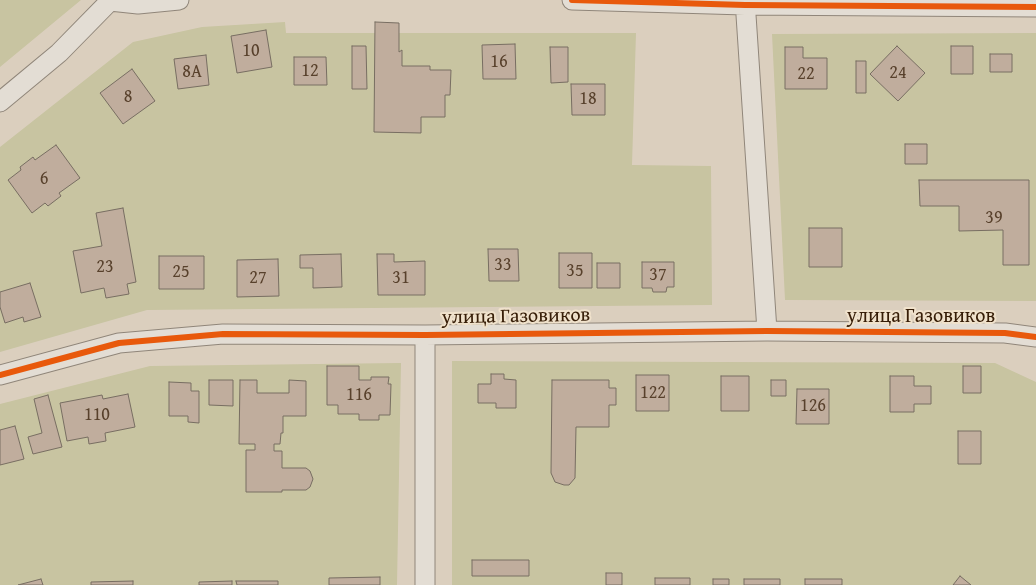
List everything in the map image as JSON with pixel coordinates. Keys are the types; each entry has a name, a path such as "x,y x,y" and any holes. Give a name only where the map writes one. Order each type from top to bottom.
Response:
{"street":[{"path":"0,102 59,53 110,2 138,4 179,0"},
{"path":"572,0 1036,7"},
{"path":"745,2 767,332"},
{"name":"улица Газовиков","path":"0,375 119,343 223,334 767,332 1005,334 1036,337"},
{"path":"425,585 426,334"}],"shaded area":[{"path":"0,0 81,0 0,67"},
{"path":"285,22 286,33 636,33 632,165 711,166 712,305 147,310 0,352 0,147 133,42 202,27"},
{"path":"1036,33 1036,301 785,300 772,34"},
{"path":"452,361 995,363 1036,382 1036,585 452,585"},
{"path":"401,363 397,585 0,585 0,404 150,366"}],"building":[{"path":"375,22 399,23 399,52 402,50 402,66 430,66 430,70 451,70 450,95 445,95 445,117 421,117 421,133 374,132"},
{"path":"266,30 272,67 237,73 231,36"},
{"path":"515,44 516,79 483,79 482,45"},
{"path":"352,46 366,46 367,89 352,89"},
{"path":"897,46 925,73 898,101 870,74"},
{"path":"951,46 973,46 973,74 951,74"},
{"path":"550,47 568,47 568,82 551,83"},
{"path":"785,47 803,47 803,58 827,58 827,89 785,89"},
{"path":"990,54 1012,54 1012,72 990,72"},
{"path":"206,55 209,85 178,89 174,59"},
{"path":"294,57 326,57 327,85 294,85"},
{"path":"856,61 866,61 866,93 856,93"},
{"path":"132,69 155,101 123,124 100,93"},
{"path":"571,84 605,84 605,115 572,115"},
{"path":"905,144 927,144 927,164 905,164"},
{"path":"56,145 80,178 59,193 61,196 48,206 45,203 32,213 8,180 33,157 35,160"},
{"path":"919,180 1029,180 1029,265 1003,265 1003,230 959,231 959,206 920,206"},
{"path":"123,208 136,282 127,284 129,294 106,298 104,288 81,293 73,251 102,246 96,213"},
{"path":"809,228 842,228 842,267 809,267"},
{"path":"488,249 518,249 519,281 489,281"},
{"path":"559,253 592,253 592,288 559,288"},
{"path":"341,254 342,287 313,288 313,268 300,268 300,255"},
{"path":"377,254 394,254 394,262 425,261 425,295 378,295"},
{"path":"159,256 204,256 204,289 159,289"},
{"path":"278,259 279,296 237,297 237,260"},
{"path":"642,262 674,262 674,287 667,287 666,292 653,292 652,288 642,288"},
{"path":"597,263 620,263 620,288 597,288"},
{"path":"30,283 41,317 24,322 23,317 5,323 0,307 0,292"},
{"path":"327,366 359,366 359,380 371,380 371,377 389,377 388,384 391,384 390,415 379,415 379,420 359,420 359,414 338,414 338,405 327,405"},
{"path":"963,366 981,366 981,393 963,393"},
{"path":"491,374 504,374 504,379 516,380 516,408 496,408 496,403 478,403 478,384 491,384"},
{"path":"636,375 669,375 669,411 636,411"},
{"path":"721,376 749,376 749,411 721,411"},
{"path":"890,376 914,376 914,386 931,386 931,404 914,404 914,412 890,412"},
{"path":"209,380 233,380 233,406 209,405"},
{"path":"240,380 257,380 257,393 289,393 289,380 306,381 306,416 283,416 283,433 281,433 280,444 274,444 274,451 282,451 282,468 306,468 310,471 313,479 310,487 306,490 246,492 246,450 255,450 255,444 239,444"},
{"path":"552,380 609,380 609,388 616,388 616,405 609,405 609,427 576,427 575,478 569,485 555,482 551,473"},
{"path":"771,380 786,380 786,396 771,396"},
{"path":"169,382 191,383 191,391 199,391 199,423 188,422 188,416 169,416"},
{"path":"797,389 829,389 829,424 796,424"},
{"path":"128,394 135,427 105,433 106,441 89,444 88,437 67,441 60,403 102,395 103,399"},
{"path":"48,395 62,447 33,454 28,437 42,433 34,399"},
{"path":"15,426 24,459 0,465 0,430"},
{"path":"958,431 981,431 981,464 958,464"},
{"path":"472,560 529,560 529,576 472,576"},
{"path":"606,573 622,573 622,585 606,585"},
{"path":"960,576 971,585 953,585"},
{"path":"380,577 380,585 329,585 329,578"},
{"path":"655,578 690,578 690,585 655,585"},
{"path":"41,579 43,585 18,585"},
{"path":"713,579 729,579 729,585 713,585"},
{"path":"744,579 780,579 780,585 744,585"},
{"path":"805,579 842,579 842,585 805,585"},
{"path":"133,581 133,585 91,585 91,582"},
{"path":"232,581 232,585 199,585 199,582"},
{"path":"236,581 278,581 278,585 237,585"}],"cycle path":[{"path":"572,0 745,5 1036,7"},
{"path":"0,375 119,343 223,334 425,335 767,331 1005,333 1036,337"}]}
